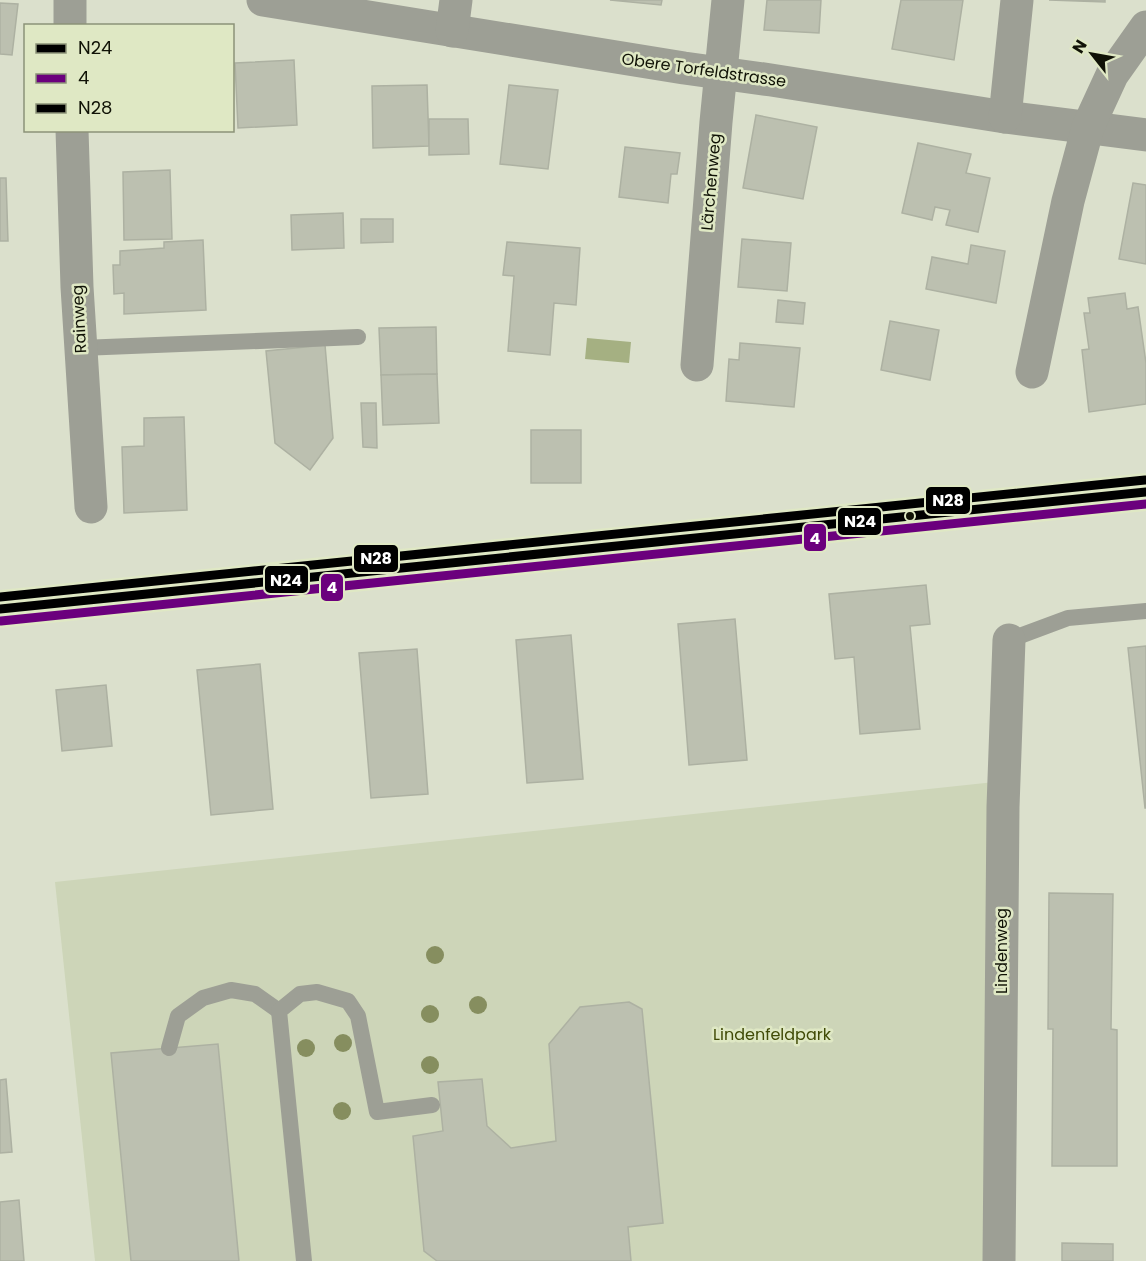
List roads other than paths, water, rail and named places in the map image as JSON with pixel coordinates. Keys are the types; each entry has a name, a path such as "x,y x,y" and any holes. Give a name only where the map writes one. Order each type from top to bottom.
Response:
{"main road":[{"path":"0,609 1146,492"}],"street":[{"path":"70,0 70,24"},
{"name":"Obere Torfeldstrasse","path":"263,0 454,16 721,73 1005,117 1146,135"},
{"name":"Lärchenweg","path":"697,365 728,0"},
{"path":"1005,117 1017,0"},
{"path":"1032,372 1068,201 1088,127 1112,75 1146,27"},
{"name":"Rainweg","path":"72,132 77,287 92,507"},
{"name":"Lindenweg","path":"999,1261 1002,831 1010,640"}],"lane":[{"path":"81,348 358,337"},
{"path":"1010,640 1068,618 1146,611"},
{"path":"170,1048 178,1016 203,998 231,990 255,994 279,1011 304,1261"},
{"path":"279,1011 300,994 316,992 348,1001 358,1016 377,1112 432,1105"}],"park label":[{"name":"Lindenfeldpark","path":"772,1034"}]}
